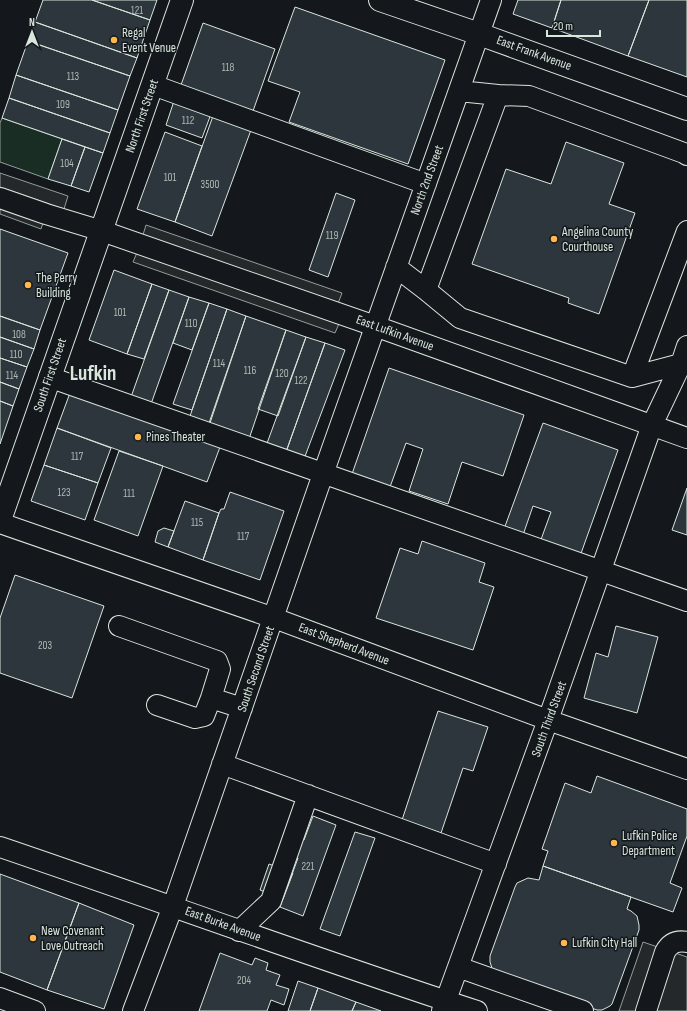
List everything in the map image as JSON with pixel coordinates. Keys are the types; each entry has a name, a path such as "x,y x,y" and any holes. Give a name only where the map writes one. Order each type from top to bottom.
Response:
{"main road":[{"name":"North First Street","path":"102,231 182,0"},
{"name":"East Frank Avenue","path":"380,0 687,109"},
{"name":"South First Street","path":"0,520 49,377 102,231"}],"street":[{"name":"North 2nd Street","path":"375,326 491,0"},
{"path":"152,85 426,184"},
{"path":"459,91 498,95 529,96 684,152 687,155"},
{"path":"426,290 498,95"},
{"name":"East Lufkin Avenue","path":"0,198 102,231 375,326 687,438"},
{"path":"632,377 687,231"},
{"path":"396,267 460,318 632,377 684,355"},
{"name":"South Second Street","path":"133,1011 173,906 375,326"},
{"name":"South Third Street","path":"444,1006 548,720 652,426 684,355"},
{"path":"49,377 687,601"},
{"name":"East Shepherd Avenue","path":"0,523 274,618 548,720 687,769"},
{"path":"120,626 217,661 220,669 204,716 195,718 157,705"},
{"path":"211,698 242,708"},
{"path":"222,764 496,864"},
{"path":"239,931 271,901 308,795"},
{"name":"East Burke Avenue","path":"0,847 173,906 444,1006 477,1011"},
{"path":"646,1011 667,947 680,941 687,942"},
{"path":"458,967 583,1011"},
{"path":"0,998 36,1011"}],"green space":[{"path":"2,118 62,139 48,179 0,162 0,123"}],"shaded area":[{"path":"0,173 68,196 64,209 0,187"},
{"path":"0,198 46,214 41,229 0,214"},
{"path":"146,225 342,293 337,306 142,238"},
{"path":"139,248 341,319 335,333 133,262"},
{"path":"643,942 687,957 687,1011 619,1011"}],"building":[{"name":"Regal Event Venue","path":"43,0 92,0 150,20 137,58 35,22"},
{"path":"92,0 157,0 150,20"},
{"path":"518,0 561,0 552,28 513,14"},
{"path":"561,0 649,0 628,56 552,28"},
{"path":"649,0 687,0 687,77 628,56"},
{"path":"295,7 445,60 408,164 289,122 300,92 268,81"},
{"path":"35,22 137,58 130,76 28,41"},
{"path":"203,23 275,49 253,111 181,85"},
{"path":"28,41 130,76 118,110 16,75"},
{"path":"16,75 118,110 110,133 9,98"},
{"path":"9,98 110,133 103,153 2,118"},
{"path":"174,101 211,114 202,138 166,125"},
{"path":"213,116 251,130 212,236 175,222"},
{"path":"165,132 202,146 175,222 137,209"},
{"path":"62,139 85,147 71,186 48,179"},
{"name":"Angelina County Courthouse","path":"566,142 624,163 609,204 635,213 599,314 568,303 569,298 472,264 506,169 551,184"},
{"path":"85,147 103,153 89,192 71,186"},
{"path":"336,193 355,200 328,277 309,270"},
{"name":"The Perry Building","path":"0,229 68,253 40,330 0,316"},
{"path":"114,270 152,284 127,354 89,340"},
{"path":"152,284 169,290 144,359 127,354"},
{"path":"169,290 189,297 151,404 131,397"},
{"path":"189,297 209,303 192,350 173,343"},
{"path":"209,303 227,309 192,410 173,404"},
{"path":"227,309 246,316 210,423 190,416"},
{"path":"0,316 40,330 34,349 0,337"},
{"path":"246,316 286,330 249,439 208,426"},
{"path":"286,330 306,337 278,416 258,409"},
{"path":"0,337 34,349 27,367 0,358"},
{"path":"306,337 325,343 286,452 266,446"},
{"path":"325,343 345,350 304,459 286,452"},
{"path":"0,358 27,367 19,389 0,382"},
{"path":"389,368 524,415 503,476 462,462 448,504 409,491 423,449 406,443 390,487 352,474"},
{"path":"0,382 19,389 13,406 0,401"},
{"name":"Pines Theater","path":"70,393 220,447 207,482 57,428"},
{"path":"0,401 13,406 0,444"},
{"path":"543,423 618,450 579,559 539,545 551,512 533,506 523,535 504,529"},
{"path":"57,428 111,448 98,483 44,465"},
{"path":"119,451 163,466 138,536 94,520"},
{"path":"44,465 98,483 85,520 31,501"},
{"path":"687,488 687,535 672,530"},
{"path":"230,492 284,511 260,580 203,560 219,513 221,509 224,509"},
{"path":"185,501 219,513 203,560 168,547"},
{"path":"164,528 174,531 168,547 155,542 158,531"},
{"path":"422,541 485,563 479,582 494,587 473,650 376,618 400,548 418,554"},
{"path":"15,575 104,606 72,698 0,673 0,618"},
{"path":"616,626 658,637 637,713 584,698 596,653 608,657"},
{"path":"438,711 488,727 473,771 463,768 441,833 402,820"},
{"name":"Lufkin Police Department","path":"597,776 687,809 687,836 670,883 682,888 673,912 543,866 548,851 542,849 565,783 591,793"},
{"path":"313,816 336,825 303,916 280,907 298,858 290,856 297,837 304,840"},
{"path":"355,832 375,838 340,936 320,929"},
{"path":"269,864 293,873 283,899 260,890"},
{"name":"Lufkin City Hall","path":"543,866 631,897 627,909 637,916 639,930 612,1004 602,1010 597,1010 496,973 492,968 490,956 517,883 528,878 539,880"},
{"name":"New Covenant Love Outreach","path":"0,874 79,903 47,990 0,972"},
{"path":"79,903 134,925 104,1009 47,990"},
{"path":"220,953 252,965 255,958 268,963 266,970 280,975 276,985 289,989 284,1005 271,1000 267,1011 199,1011"},
{"path":"298,981 318,988 310,1011 288,1011"},
{"path":"318,988 356,1002 352,1011 310,1011"},
{"path":"356,1002 381,1011 352,1011"}],"place":[{"name":"Regal Event Venue","path":"114,40"},
{"name":"Angelina County Courthouse","path":"554,239"},
{"name":"The Perry Building","path":"28,285"},
{"name":"Pines Theater","path":"138,437"},
{"name":"Lufkin Police Department","path":"614,843"},
{"name":"New Covenant Love Outreach","path":"33,938"},
{"name":"Lufkin City Hall","path":"564,943"}],"district":[{"name":"Lufkin","path":"93,373"}]}
